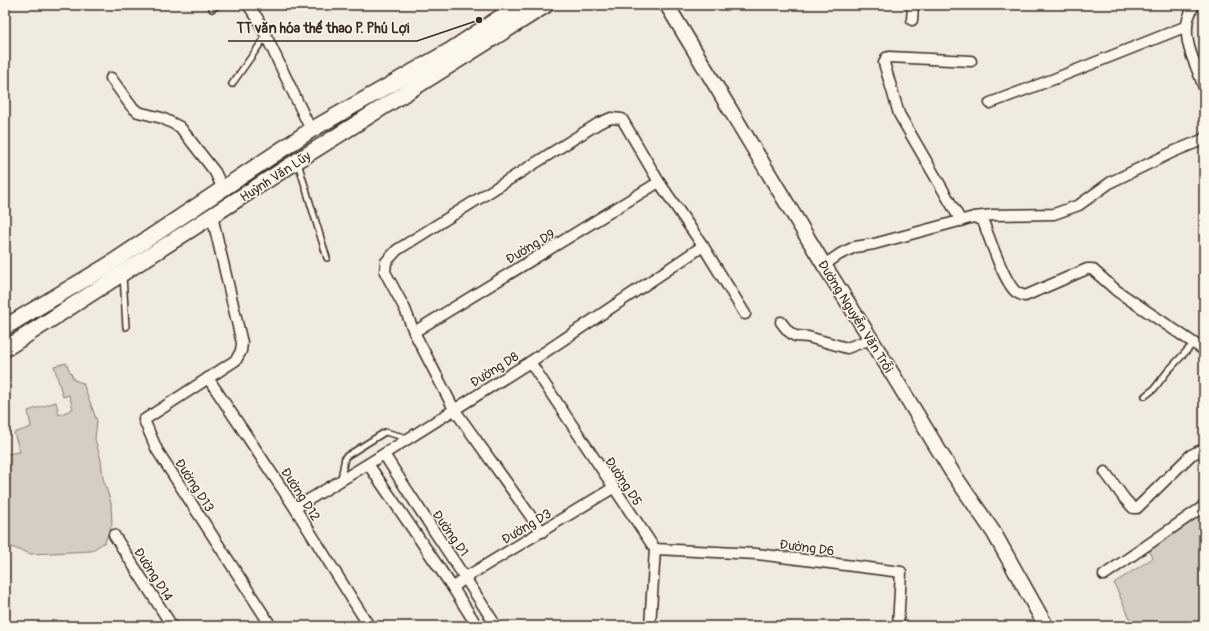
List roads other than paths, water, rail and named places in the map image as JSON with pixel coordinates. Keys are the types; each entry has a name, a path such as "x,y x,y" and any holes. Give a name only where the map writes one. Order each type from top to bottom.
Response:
{"main road":[{"name":"Huỳnh Văn Lũy","path":"5,328 107,266 311,130 451,50 519,5"},
{"name":"Huỳnh Văn Lũy","path":"5,349 298,161 546,5"}],"street":[{"path":"248,5 258,19 311,130"},
{"name":"Đường Nguyễn Văn Trỗi","path":"667,5 824,265 952,472 994,533 1046,626"},
{"path":"912,20 913,5"},
{"path":"1194,5 1187,26 1188,43 1193,59 1200,72 1204,88"},
{"path":"990,103 1187,26"},
{"path":"962,221 899,114 884,63 886,58 971,61"},
{"path":"111,78 131,106 138,112 162,118 180,127 214,172 222,189"},
{"path":"542,532 454,409 414,332 386,272 386,262 396,250 599,123 611,118 622,119 659,182 703,246 744,314"},
{"path":"824,265 840,254 855,247 874,244 974,217 993,215 1054,214 1079,204 1111,182 1204,138"},
{"name":"Đường D9","path":"414,332 659,182"},
{"path":"208,378 236,360 241,351 242,343 212,216"},
{"path":"974,217 983,221 995,253 1010,285 1017,293 1025,296 1087,269 1092,269 1117,292 1204,350"},
{"name":"Đường D8","path":"295,508 530,362 703,246"},
{"path":"781,322 788,331 795,336 808,337 847,348 871,339"},
{"name":"Đường D5","path":"530,362 655,549"},
{"name":"Đường D12","path":"208,378 295,508 369,626"},
{"name":"Đường D13","path":"208,378 144,420 157,450 271,626"},
{"path":"1105,472 1124,498 1133,508 1137,508 1190,455 1199,451 1204,453"},
{"name":"Đường D1","path":"384,454 416,506 466,577 496,626"},
{"path":"368,464 405,515 477,626"},
{"name":"Đường D3","path":"453,588 466,577 613,488"},
{"path":"405,515 416,506"},
{"path":"1104,575 1204,506"},
{"name":"Đường D14","path":"114,535 172,626"},
{"path":"650,626 655,549"},
{"name":"Đường D6","path":"655,549 757,554 901,572 898,626"}],"lane":[{"path":"212,9 218,5"},
{"path":"232,84 266,36"},
{"path":"298,161 328,258"},
{"path":"123,274 126,327"},
{"path":"1146,396 1194,344"},
{"path":"341,479 345,457 385,432 409,438"}],"place":[{"name":"TT văn hóa thể thao P. Phú Lợi","path":"479,20"}]}
